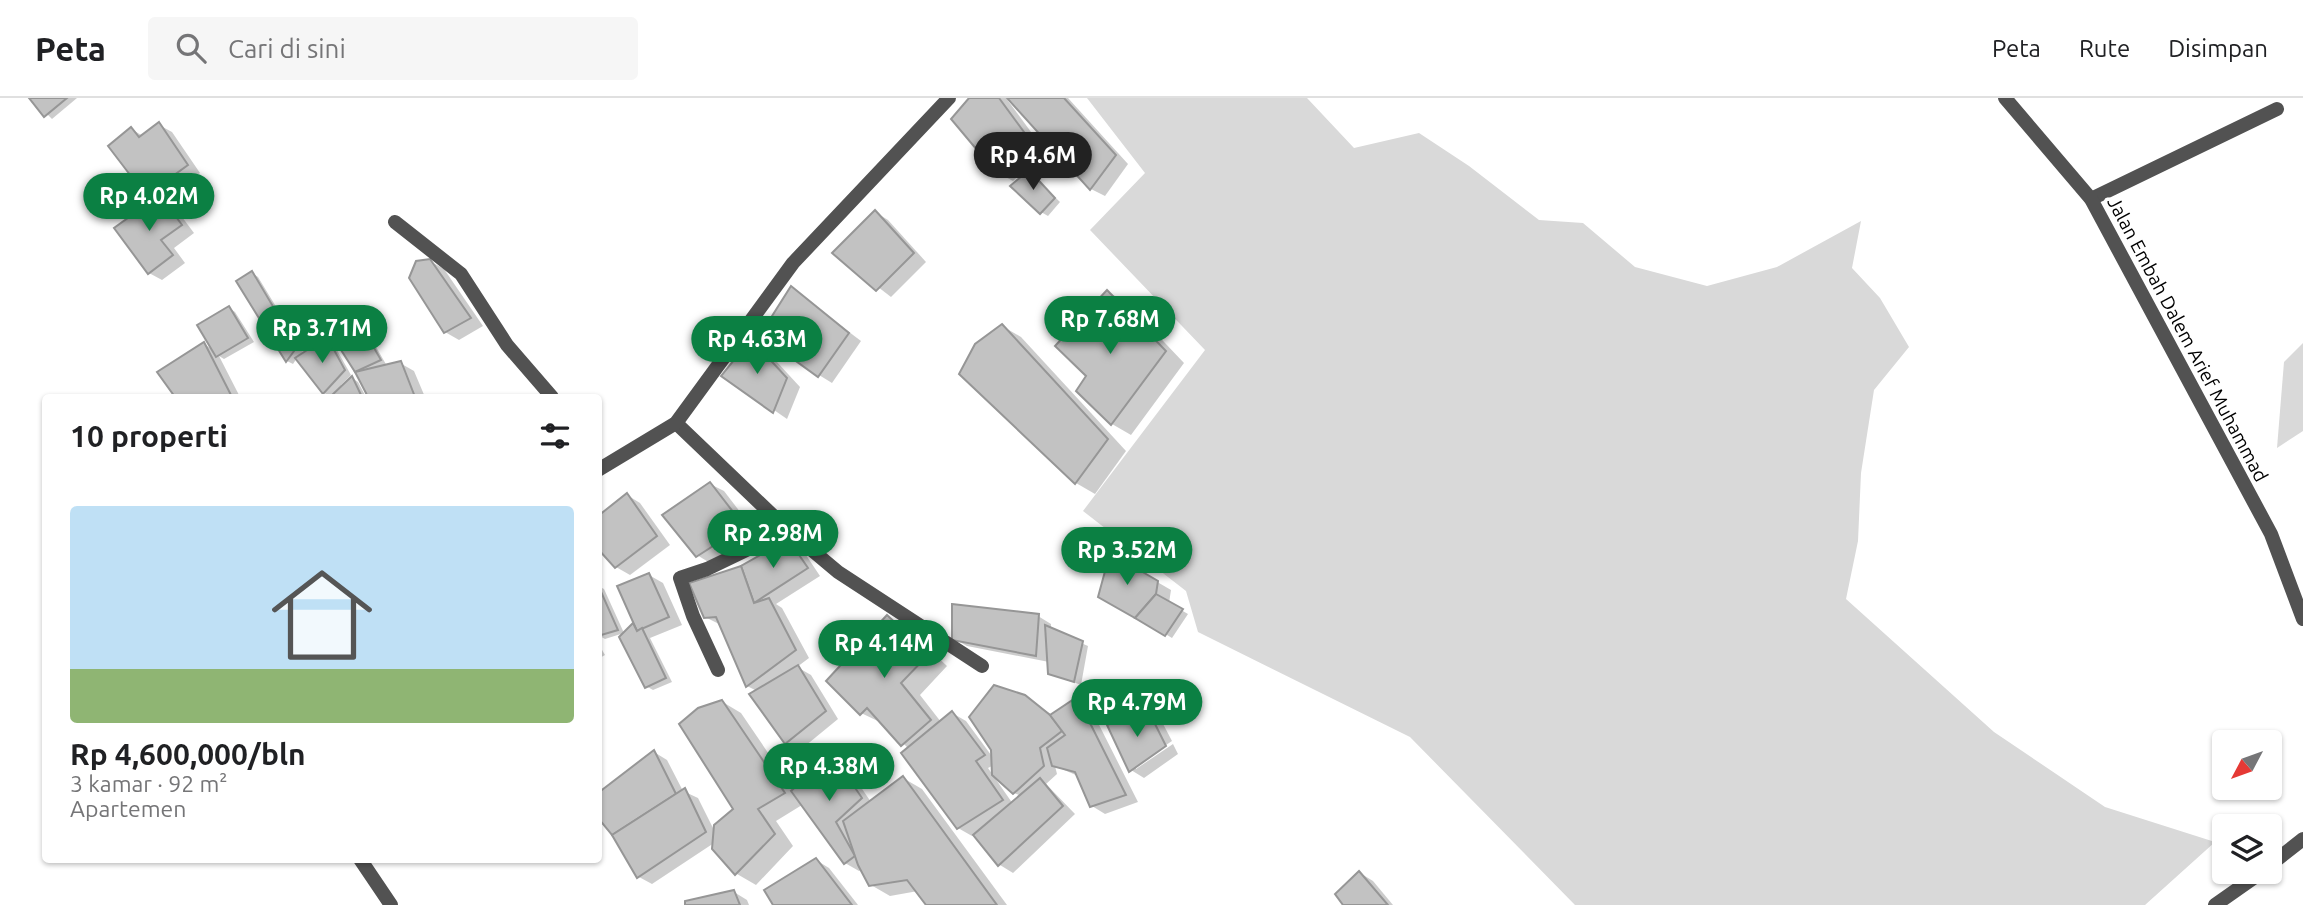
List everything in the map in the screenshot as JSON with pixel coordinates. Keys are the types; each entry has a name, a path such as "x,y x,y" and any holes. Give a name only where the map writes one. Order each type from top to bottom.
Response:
{"street":[{"path":"602,465 676,423 793,263 949,98"},
{"name":"Jalan Embah Dalem Arief Muhammad","path":"2004,98 2091,199 2271,534 2303,619"},
{"path":"2091,199 2277,109"},
{"path":"396,222 461,274 507,345 549,394"},
{"path":"676,423 788,530 838,572 982,666"},
{"path":"718,670 692,616 680,578 707,569 788,530"},
{"path":"2282,856 2303,839"},
{"path":"363,863 391,905"},
{"path":"2215,905 2245,884"}],"shaded area":[{"path":"1087,98 1307,98 1354,148 1419,133 1469,166 1539,220 1583,223 1635,267 1707,286 1777,267 1861,221 1852,268 1880,298 1909,347 1874,390 1861,473 1858,541 1846,599 1994,732 2105,807 2212,841 2212,845 2145,905 1575,905 1410,737 1198,632 1186,591 1083,511 1205,350 1090,230 1145,173"},
{"path":"2303,343 2303,431 2277,448 2284,362"}],"building":[{"path":"29,98 67,98 44,117"},
{"path":"969,98 999,98 1032,143 998,175 951,119"},
{"path":"1007,98 1064,98 1116,155 1090,190"},
{"path":"159,122 188,165 156,188 148,177 137,184 108,146 131,127 139,137"},
{"path":"1029,170 1055,198 1040,214 1010,186"},
{"path":"160,195 182,225 161,240 173,255 148,274 114,228"},
{"path":"875,210 914,253 876,291 832,253"},
{"path":"430,259 471,318 444,333 409,278 416,261"},
{"path":"252,271 297,347 286,362 236,281"},
{"path":"791,286 849,333 818,377 760,335"},
{"path":"1107,290 1166,351 1111,425 1076,391 1086,376 1055,346"},
{"path":"229,306 248,338 216,357 197,325"},
{"path":"1002,324 1108,439 1075,484 959,374 975,344"},
{"path":"362,327 381,360 355,372 336,342"},
{"path":"327,337 345,370 323,394 295,358"},
{"path":"751,339 787,378 773,413 721,376"},
{"path":"204,342 230,394 173,394 157,372"},
{"path":"401,361 414,394 366,394 355,372"},
{"path":"352,376 361,394 333,394"},
{"path":"710,482 744,526 696,557 662,515"},
{"path":"627,493 657,536 615,568 602,553 602,513"},
{"path":"788,539 808,568 754,603 741,566"},
{"path":"1110,553 1158,581 1156,594 1135,618 1098,597"},
{"path":"741,566 754,603 769,598 796,650 746,687 716,617 704,618 689,583"},
{"path":"649,573 669,617 637,631 617,586"},
{"path":"602,594 618,630 602,635"},
{"path":"1156,594 1183,609 1165,636 1135,618"},
{"path":"952,604 1039,614 1036,656 952,640"},
{"path":"887,615 929,654 901,683 931,720 901,746 867,708 860,715 826,681"},
{"path":"633,623 637,631 642,628 666,678 645,688 619,637"},
{"path":"1045,625 1083,641 1074,682 1048,674"},
{"path":"798,665 826,711 785,744 749,694"},
{"path":"994,685 1025,695 1050,715 1062,731 1040,748 1044,766 1013,794 992,775 991,750 969,717"},
{"path":"1077,697 1126,795 1090,807 1075,772 1052,766 1047,748 1065,735 1050,715"},
{"path":"722,700 785,793 758,809 775,834 735,875 712,849 714,825 733,809 679,724 698,708"},
{"path":"1148,710 1166,746 1129,772 1107,725"},
{"path":"952,711 985,755 976,761 1003,800 957,829 901,753"},
{"path":"654,750 676,794 612,835 602,823 602,790"},
{"path":"832,754 862,798 836,822 855,856 844,864 791,791"},
{"path":"903,776 997,905 926,905 907,880 869,886 858,865 843,821"},
{"path":"1040,778 1063,806 998,866 973,835"},
{"path":"685,788 706,832 637,878 612,835"},
{"path":"816,858 852,905 773,905 764,890"},
{"path":"1359,871 1388,905 1343,905 1335,894"},
{"path":"734,890 740,905 685,905 685,901"}]}
